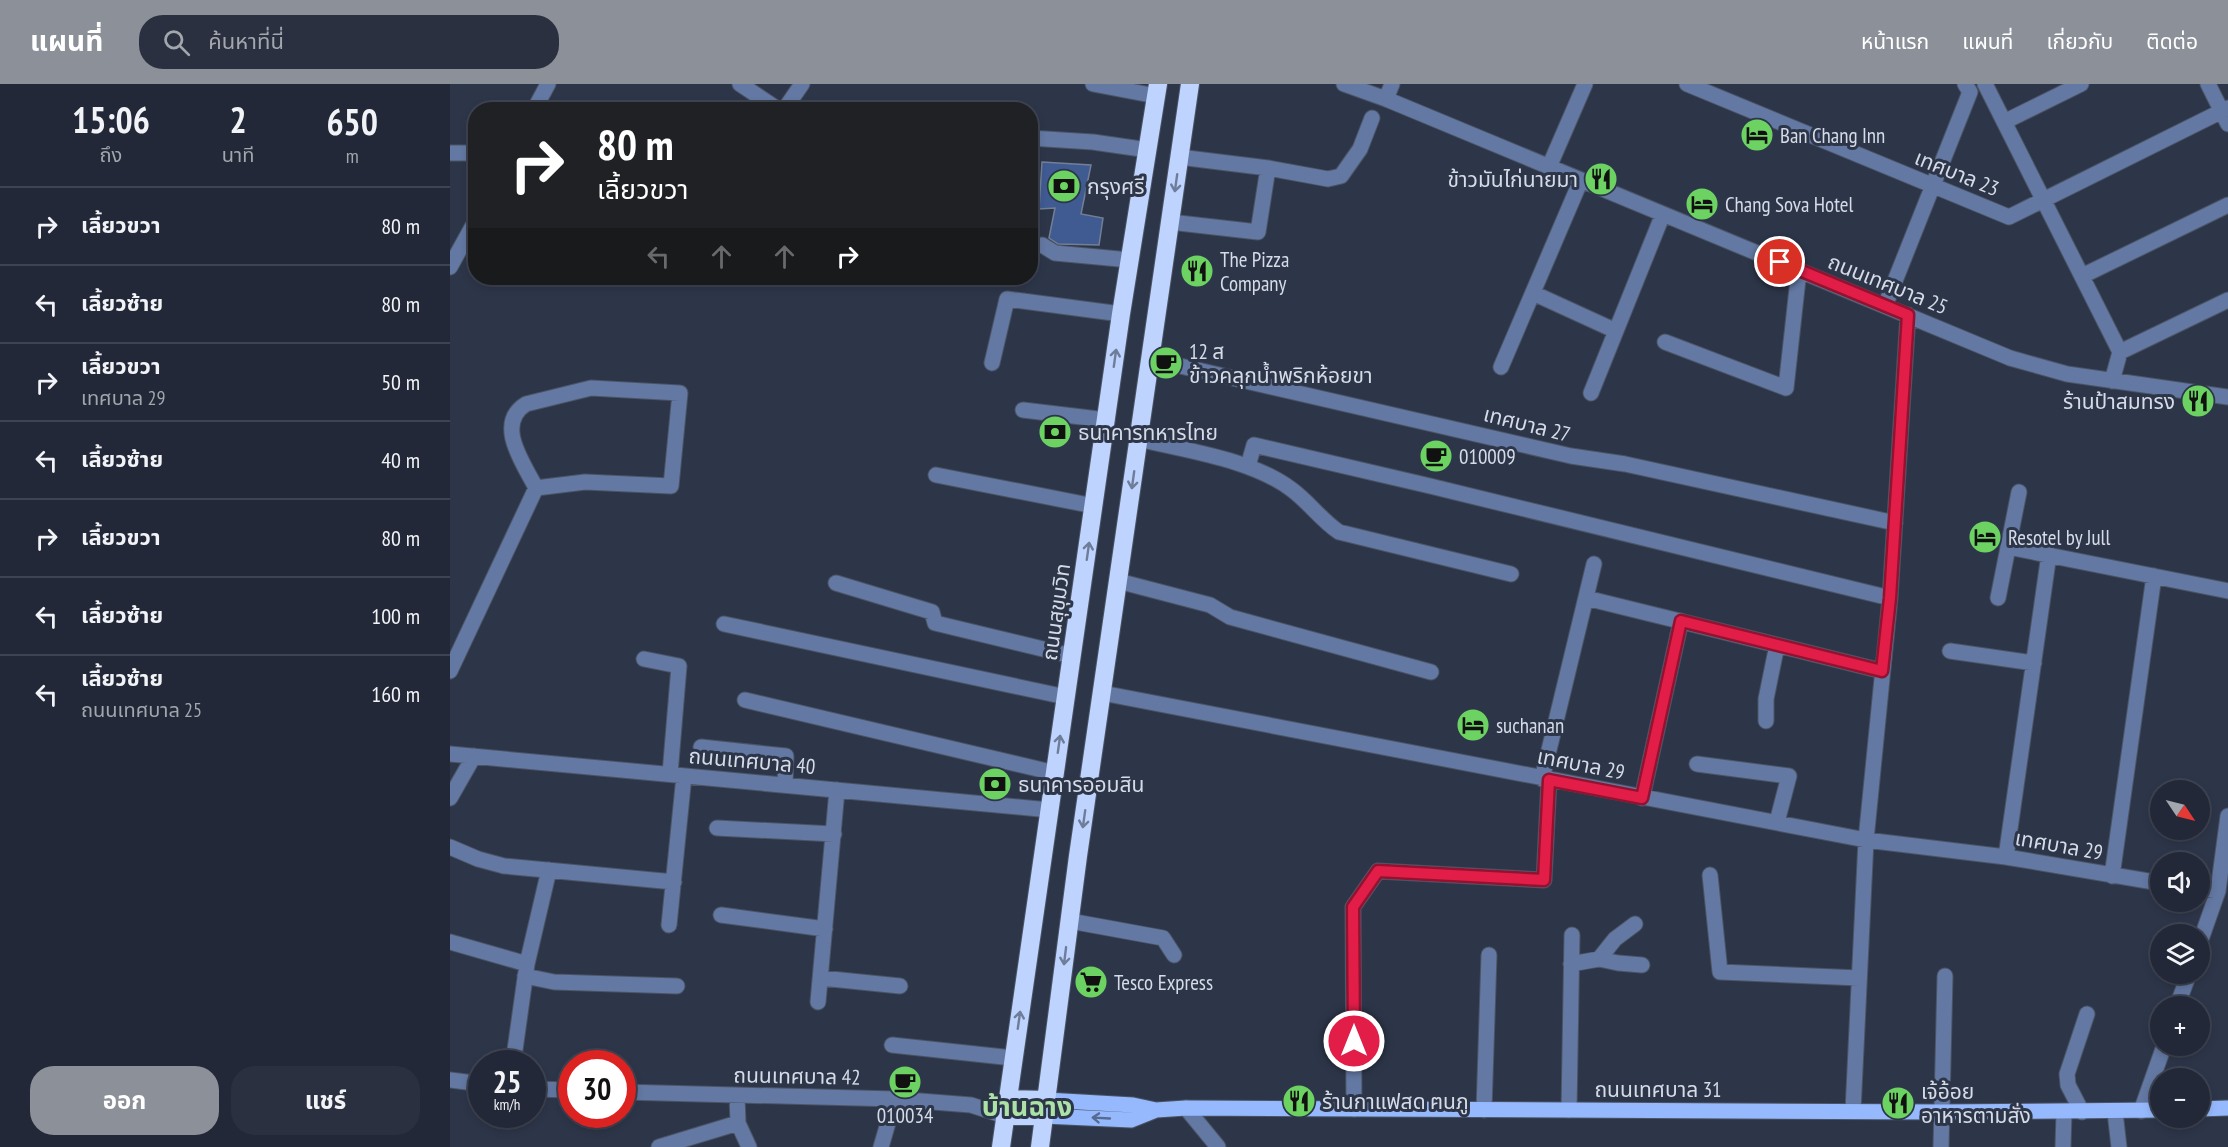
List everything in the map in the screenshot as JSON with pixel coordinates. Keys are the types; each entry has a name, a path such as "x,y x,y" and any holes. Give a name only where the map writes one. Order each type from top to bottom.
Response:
{"highway":[{"path":"1040,1147 1102,693 1190,84"},
{"name":"ถนนสุขุมวิท","path":"1000,1147 1121,314 1157,90"},
{"path":"1006,1107 1045,1108"}],"main road":[{"name":"ถนนเทศบาล 31","path":"1045,1108 1131,1120 1156,1110 1186,1108 1853,1112 2150,1111"},
{"path":"2210,1109 2228,1108"}],"street":[{"path":"538,102 548,84"},
{"path":"740,84 766,102"},
{"path":"790,102 802,84"},
{"path":"1093,84 1157,90"},
{"name":"ถนนเทศบาล 25","path":"1344,84 1386,99 2010,357 2067,374 2228,397"},
{"path":"1386,99 1392,84"},
{"path":"1549,166 1585,84"},
{"name":"เทศบาล 23","path":"1687,84 2009,217 2043,199"},
{"path":"1885,306 1970,92 1965,84"},
{"path":"1985,84 2120,352 2112,381"},
{"path":"2004,122 2081,84"},
{"path":"2043,199 2226,114 2208,84"},
{"path":"1179,157 1328,178 1341,176 1360,149 1372,118"},
{"path":"1038,139 1093,142 1148,150"},
{"path":"450,153 468,153"},
{"path":"1170,222 1258,232 1268,168"},
{"path":"1501,368 1581,180"},
{"path":"2082,276 2228,205"},
{"path":"1590,393 1663,214"},
{"path":"450,267 468,234"},
{"path":"1042,245 1055,253 1130,261"},
{"path":"1665,342 1786,388 1799,270"},
{"path":"1533,292 1616,331"},
{"path":"992,363 1007,299 1121,314"},
{"path":"2120,352 2228,300"},
{"path":"1853,1112 1866,840 1890,598 1908,315"},
{"name":"เทศบาล 27","path":"1150,359 1571,456 1625,464 1895,523"},
{"path":"591,388 680,393 671,486 585,482 536,488 510,433 513,417 519,408 538,400 591,388"},
{"path":"1023,410 1107,420"},
{"path":"1139,439 1248,466 1290,488 1326,523 1339,532 1511,574"},
{"path":"1248,466 1254,445 1890,598"},
{"path":"936,475 1094,506"},
{"path":"450,671 536,488"},
{"path":"1998,598 2019,492"},
{"path":"2008,547 2228,591"},
{"path":"2006,857 2049,554"},
{"path":"1354,1109 1353,907 1378,871 1544,880 1546,779 1594,564"},
{"path":"2112,876 2154,576"},
{"path":"1118,580 1210,605 1230,617 1431,672"},
{"path":"837,583 932,612 935,623 1072,656"},
{"path":"1586,598 1882,671"},
{"path":"1642,798 1681,621"},
{"path":"724,624 855,654 1066,697"},
{"path":"1766,721 1766,699 1777,645"},
{"path":"1950,651 2034,663"},
{"path":"644,659 679,666 674,882 669,925"},
{"name":"เทศบาล 29","path":"1102,693 1866,840 2006,857 2150,882"},
{"path":"745,700 1055,773"},
{"path":"701,747 786,756 785,785"},
{"name":"ถนนเทศบาล 40","path":"450,754 1050,810"},
{"path":"450,798 474,756"},
{"path":"1697,764 1789,776 1777,822"},
{"path":"818,1002 837,790"},
{"path":"2206,924 2218,891 2228,816"},
{"path":"717,828 834,834"},
{"path":"450,847 478,859 504,866 674,882"},
{"path":"515,1050 526,970 549,870"},
{"path":"1710,875 1720,972 1859,978"},
{"path":"2210,890 2218,891"},
{"path":"721,915 825,929"},
{"path":"1070,921 1163,938 1174,955"},
{"path":"1599,958 1615,939 1635,924"},
{"path":"1569,1110 1572,935"},
{"path":"450,942 554,982 677,986"},
{"path":"1484,1110 1489,955"},
{"path":"1571,964 1599,958 1618,963 1642,965"},
{"path":"1941,1147 1945,976"},
{"path":"821,978 900,986"},
{"path":"2082,1112 2068,1084 2067,1074 2087,1014"},
{"path":"892,1045 1013,1058"},
{"path":"2141,1111 2160,1056"},
{"path":"450,1080 468,1082"},
{"name":"ถนนเทศบาล 42","path":"636,1092 895,1099 1006,1107"},
{"path":"737,1096 738,1123 749,1147"},
{"path":"881,1147 895,1099"},
{"path":"1186,1108 1218,1147"},
{"path":"2063,1147 2064,1112"},
{"path":"2115,1112 2119,1147"},
{"path":"658,1147 679,1144 738,1123"},
{"path":"1200,1147 1204,1129"}],"building":[{"path":"1042,162 1091,165 1081,214 1103,218 1099,245 1058,244 1049,238 1055,208 1039,209"}],"place":[{"name":"Ban Chang Inn","path":"1757,135"},
{"name":"ข้าวมันไก่นายมา","path":"1601,179"},
{"name":"กรุงศรี","path":"1064,186"},
{"name":"Chang Sova Hotel","path":"1702,204"},
{"name":"The Pizza Company","path":"1197,271"},
{"name":"12 ส ข้าวคลุกน้ำพริกห้อยขา","path":"1166,363"},
{"name":"ร้านป้าสมทรง","path":"2198,401"},
{"name":"ธนาคารทหารไทย","path":"1055,432"},
{"name":"010009","path":"1436,456"},
{"name":"Resotel by Jull","path":"1985,537"},
{"name":"suchanan","path":"1473,725"},
{"name":"ธนาคารออมสิน","path":"995,784"},
{"name":"Tesco Express","path":"1091,982"},
{"name":"010034","path":"905,1082"},
{"name":"ร้านกาแฟสด ฅนภู","path":"1299,1101"},
{"name":"เจ้อ้อย อาหารตามสั่ง","path":"1898,1103"}],"district":[{"name":"บ้านฉาง","path":"1027,1106"}],"route":[{"path":"1354,1041 1353,907 1378,871 1544,880 1549,780 1642,798 1681,621 1882,671 1890,598 1908,315 1780,262"}]}
